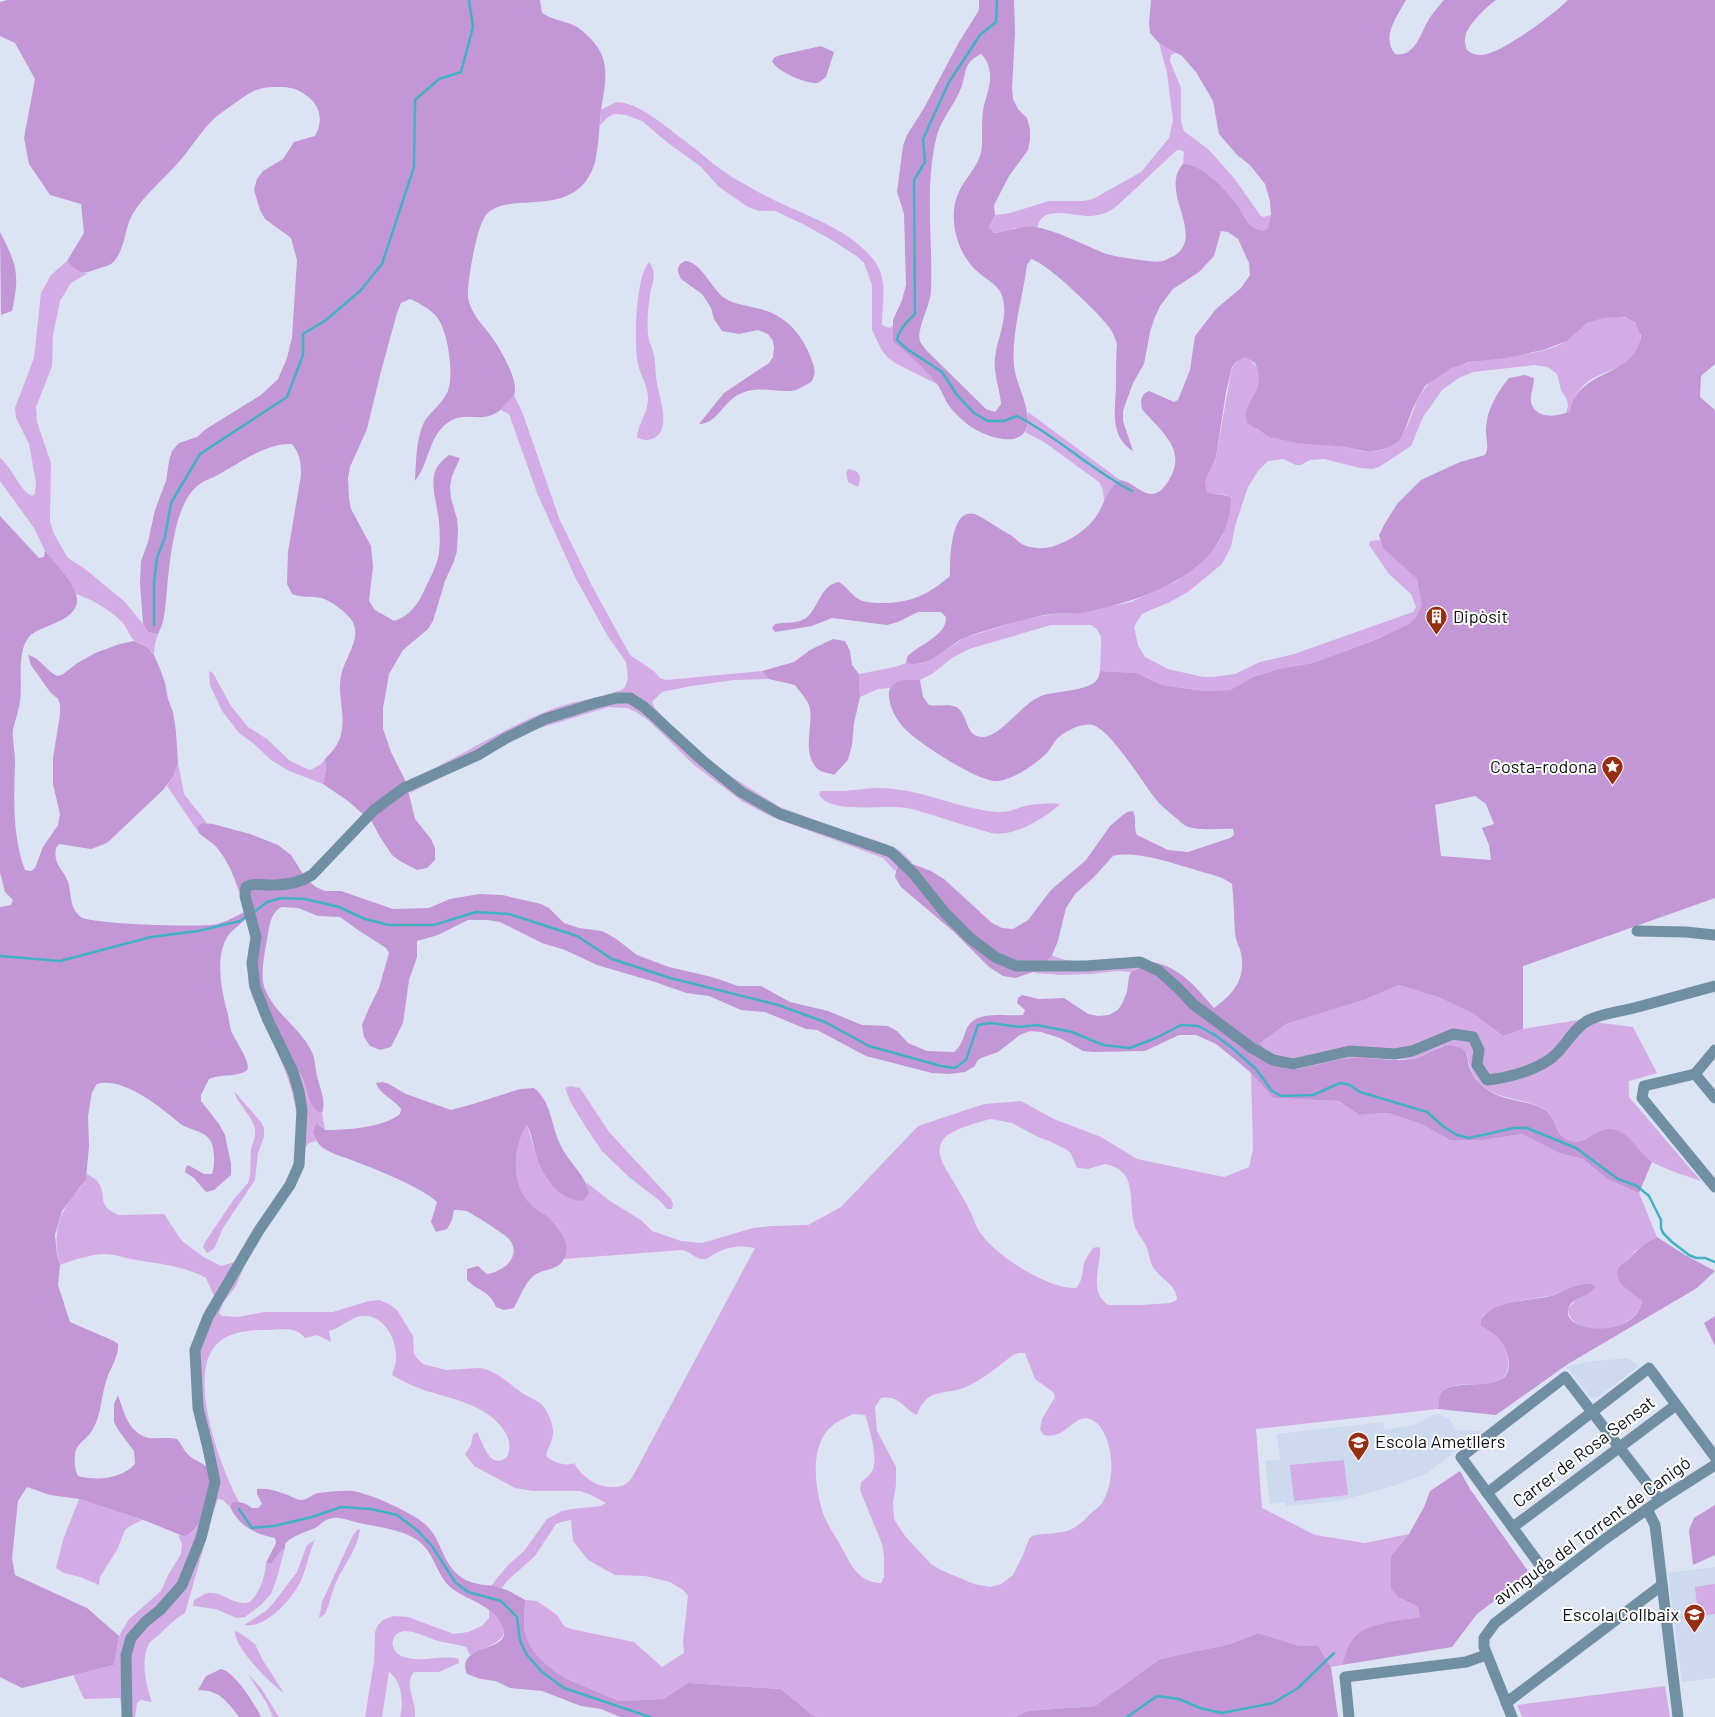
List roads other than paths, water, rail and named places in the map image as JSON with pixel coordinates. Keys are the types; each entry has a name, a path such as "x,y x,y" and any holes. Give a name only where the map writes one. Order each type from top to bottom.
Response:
{"street":[{"path":"127,1717 126,1655 131,1638 182,1585 200,1538 215,1482 198,1408 194,1350 208,1317 258,1232 290,1186 299,1165 302,1110 299,1092 293,1072 267,1018 255,987 252,963 256,937 244,891 250,885 286,884 302,881 312,875 374,810 404,788 478,755 506,738 546,719 596,703 617,698 630,698 644,706 703,761 742,792 780,814 891,852 913,873 945,913 970,938 995,957 1016,966 1086,966 1140,962 1158,971 1193,1004 1252,1048 1273,1060 1293,1064 1350,1051 1395,1054 1412,1051 1453,1034 1473,1037 1479,1050 1477,1065 1487,1080 1502,1079 1522,1073 1549,1059 1588,1020 1609,1012 1631,1009 1715,986"},
{"path":"1637,931 1686,932 1715,935"},
{"path":"1715,1050 1695,1074 1644,1086 1642,1098 1715,1187"},
{"path":"1695,1074 1715,1098"},
{"path":"1487,1493 1649,1368 1715,1457"},
{"path":"1551,1580 1462,1457 1564,1377 1660,1500"},
{"name":"Carrer de Rosa Sensat","path":"1513,1527 1676,1405"},
{"name":"avinguda del Torrent de Canigó","path":"1486,1655 1484,1638 1495,1623 1647,1509 1715,1465"},
{"path":"1647,1509 1655,1525 1678,1717"},
{"path":"1506,1703 1662,1585"},
{"path":"1350,1717 1345,1678 1466,1662 1486,1655 1512,1717"}],"waterway":[{"path":"154,625 154,583 157,558 165,537 171,503 200,454 287,397 303,355 303,334 326,320 360,291 382,264 414,167 415,100 439,79 461,72 473,27 469,0"},
{"path":"997,0 996,22 980,35 949,82 923,139 925,162 914,180 915,314 901,329 897,340 907,349 942,372 957,395 974,413 988,421 1004,421 1017,416 1132,491"},
{"path":"254,912 267,902 281,898 305,899 339,907 365,919 389,925 434,925 476,912 509,914 577,936 612,959 670,978 778,1005 825,1022 869,1046 941,1066 955,1068 966,1060 978,1025 990,1023 1019,1027 1037,1025 1072,1032 1103,1045 1130,1048 1156,1038 1181,1025 1198,1026 1215,1035 1231,1047 1256,1069 1271,1090 1281,1096 1313,1095 1340,1083 1350,1085 1360,1092 1427,1112 1444,1127 1457,1135 1469,1138 1514,1128 1527,1128 1576,1148 1618,1179 1637,1186 1649,1196 1661,1220 1663,1233 1672,1242 1689,1255 1715,1262"},
{"path":"0,956 60,961 151,937 198,931 240,921 247,916"},
{"path":"239,1509 252,1528 274,1526 312,1517 341,1507 371,1509 397,1515 418,1531 432,1546 455,1582 468,1592 501,1601 517,1617 520,1641 527,1655 542,1672 564,1688 650,1717"},
{"path":"1127,1717 1157,1696 1179,1699 1200,1708 1222,1713 1273,1703 1298,1688 1334,1653"}],"place":[{"name":"Dipòsit","path":"1437,636"},
{"name":"Costa-rodona","path":"1613,786"},
{"name":"Escola Ametllers","path":"1359,1461"},
{"name":"Escola Collbaix","path":"1695,1634"}]}
